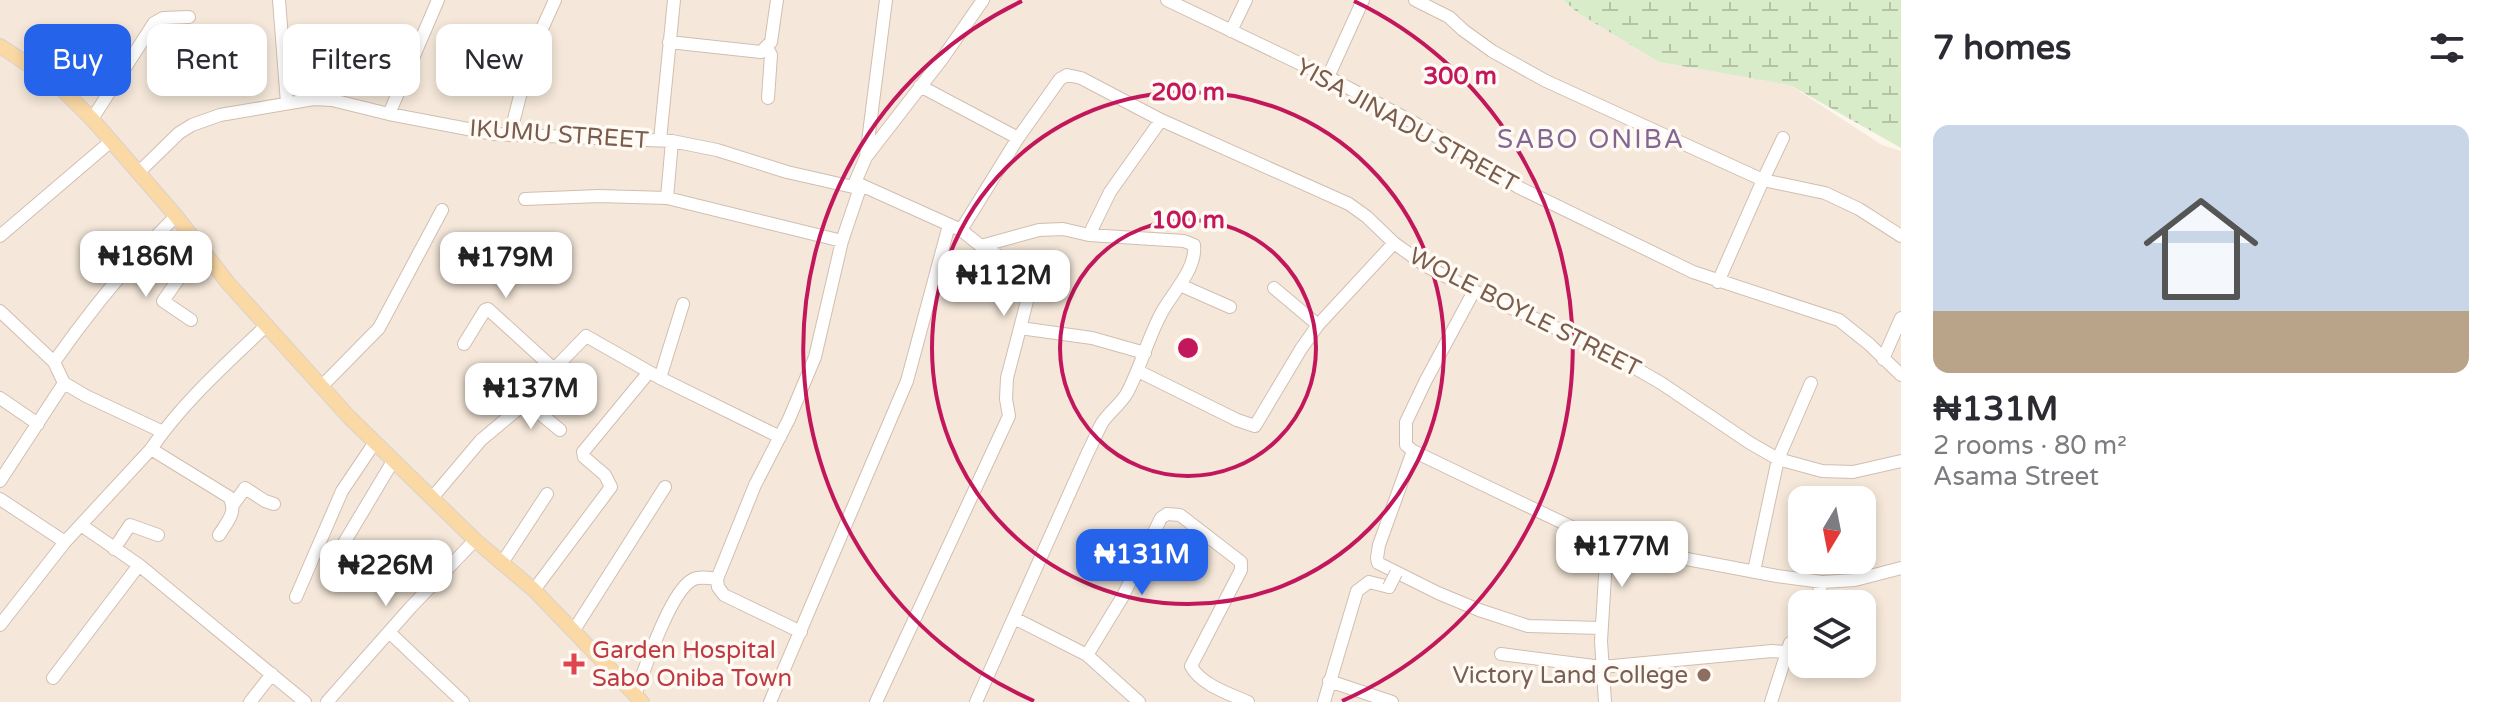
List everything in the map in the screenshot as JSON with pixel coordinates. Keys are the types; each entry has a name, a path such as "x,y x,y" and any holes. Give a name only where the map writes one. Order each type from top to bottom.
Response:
{"main road":[{"path":"0,46 56,83 92,119 176,216 228,283 321,387 475,540 534,590 638,699"}],"street":[{"path":"279,0 287,103"},
{"path":"510,135 531,53 555,0"},
{"path":"667,198 669,42 674,0"},
{"path":"669,42 761,52 771,42 777,0"},
{"path":"801,632 724,595 717,579 755,485 815,357 842,241 866,157 886,0"},
{"path":"866,157 983,0"},
{"name":"YISA JINADU STREET","path":"1167,0 1328,77 1418,125 1518,187 1718,282 1839,320 1901,375"},
{"path":"1231,31 1246,0"},
{"path":"1328,77 1363,0"},
{"path":"1415,0 1449,17 1492,51 1546,81 1763,180 1825,193 1859,209 1901,236"},
{"path":"389,114 434,1"},
{"path":"92,119 154,23 163,18 189,17"},
{"path":"767,48 771,55 768,98"},
{"name":"WOLE BOYLE STREET","path":"770,702 907,381 955,228 1060,79 1067,75 1081,78 1161,120 1349,204 1426,266 1604,350 1778,459 1837,472 1853,472 1901,461"},
{"path":"920,86 1018,138"},
{"name":"IKUMU STREET","path":"139,172 179,133 192,125 220,115 314,99 332,100 494,134 666,141 717,150 787,172 857,186 955,228 1030,276 1032,282 1020,328"},
{"path":"1089,235 1110,192 1161,120"},
{"path":"1718,282 1783,138"},
{"path":"0,236 110,142"},
{"path":"525,199 599,196 667,198 842,241"},
{"path":"321,387 379,328 442,210"},
{"path":"54,362 98,300 176,216"},
{"path":"976,702 1080,468 1101,427 1122,402 1161,313 1180,285 1195,253 1194,245 1184,241 1089,235 1063,229 1039,230 981,246"},
{"path":"1138,371 1255,426 1318,325 1394,243"},
{"path":"145,246 180,277 163,301 191,320"},
{"path":"1180,285 1230,307"},
{"path":"1274,288 1318,325"},
{"path":"1474,291 1406,422 1406,445 1413,451 1607,544 1822,582 1855,580 1901,568"},
{"path":"534,590 611,487 605,475 584,457 583,452 654,375 683,304"},
{"path":"464,344 488,309 554,369"},
{"path":"0,311 54,362 64,383 163,432"},
{"path":"1883,359 1901,318"},
{"path":"0,625 65,542 151,449 206,383 267,325"},
{"path":"876,702 1006,425 1007,378 1020,328 1092,338 1145,353"},
{"path":"432,498 481,440 526,402 586,336 654,375 780,437"},
{"path":"0,481 64,383"},
{"path":"1754,571 1778,459 1811,383"},
{"path":"0,398 38,424"},
{"path":"526,402 560,430"},
{"path":"296,597 342,491 375,442"},
{"path":"151,449 229,497 234,511 219,535"},
{"path":"1413,451 1379,545 1378,563 1479,610 1528,626 1601,633"},
{"path":"338,553 393,461"},
{"path":"574,630 665,487"},
{"path":"233,505 245,488 274,504"},
{"path":"502,563 547,494"},
{"path":"0,499 65,542"},
{"path":"1087,655 1123,596 1161,518 1167,514 1180,515 1241,562 1241,570 1191,666 1193,672 1219,690 1248,702"},
{"path":"81,525 139,565 305,702"},
{"path":"114,549 130,525 158,535"},
{"path":"327,702 475,540"},
{"path":"1605,702 1601,633 1607,544"},
{"path":"53,678 139,565"},
{"path":"1324,702 1357,591 1369,582 1389,587 1396,574"},
{"path":"638,699 660,627 683,588 697,578 717,579"},
{"path":"1819,590 1822,582"},
{"path":"1014,618 1087,655 1139,702"},
{"path":"389,632 463,702"},
{"path":"1501,654 1602,667 1788,648 1771,702"},
{"path":"250,702 272,674"},
{"path":"1329,681 1392,702"}],"shaded area":[{"path":"0,0 1563,0 1578,13 1659,62 1790,85 1882,145 1901,151 1901,702 0,702"}],"green space":[{"path":"1563,0 1901,0 1901,148 1790,85 1659,62 1578,13"}],"place":[{"name":"Garden Hospital Sabo Oniba Town","path":"574,664"},
{"name":"Victory Land College","path":"1704,675"}],"district":[{"name":"SABO ONIBA","path":"1591,139"}]}
